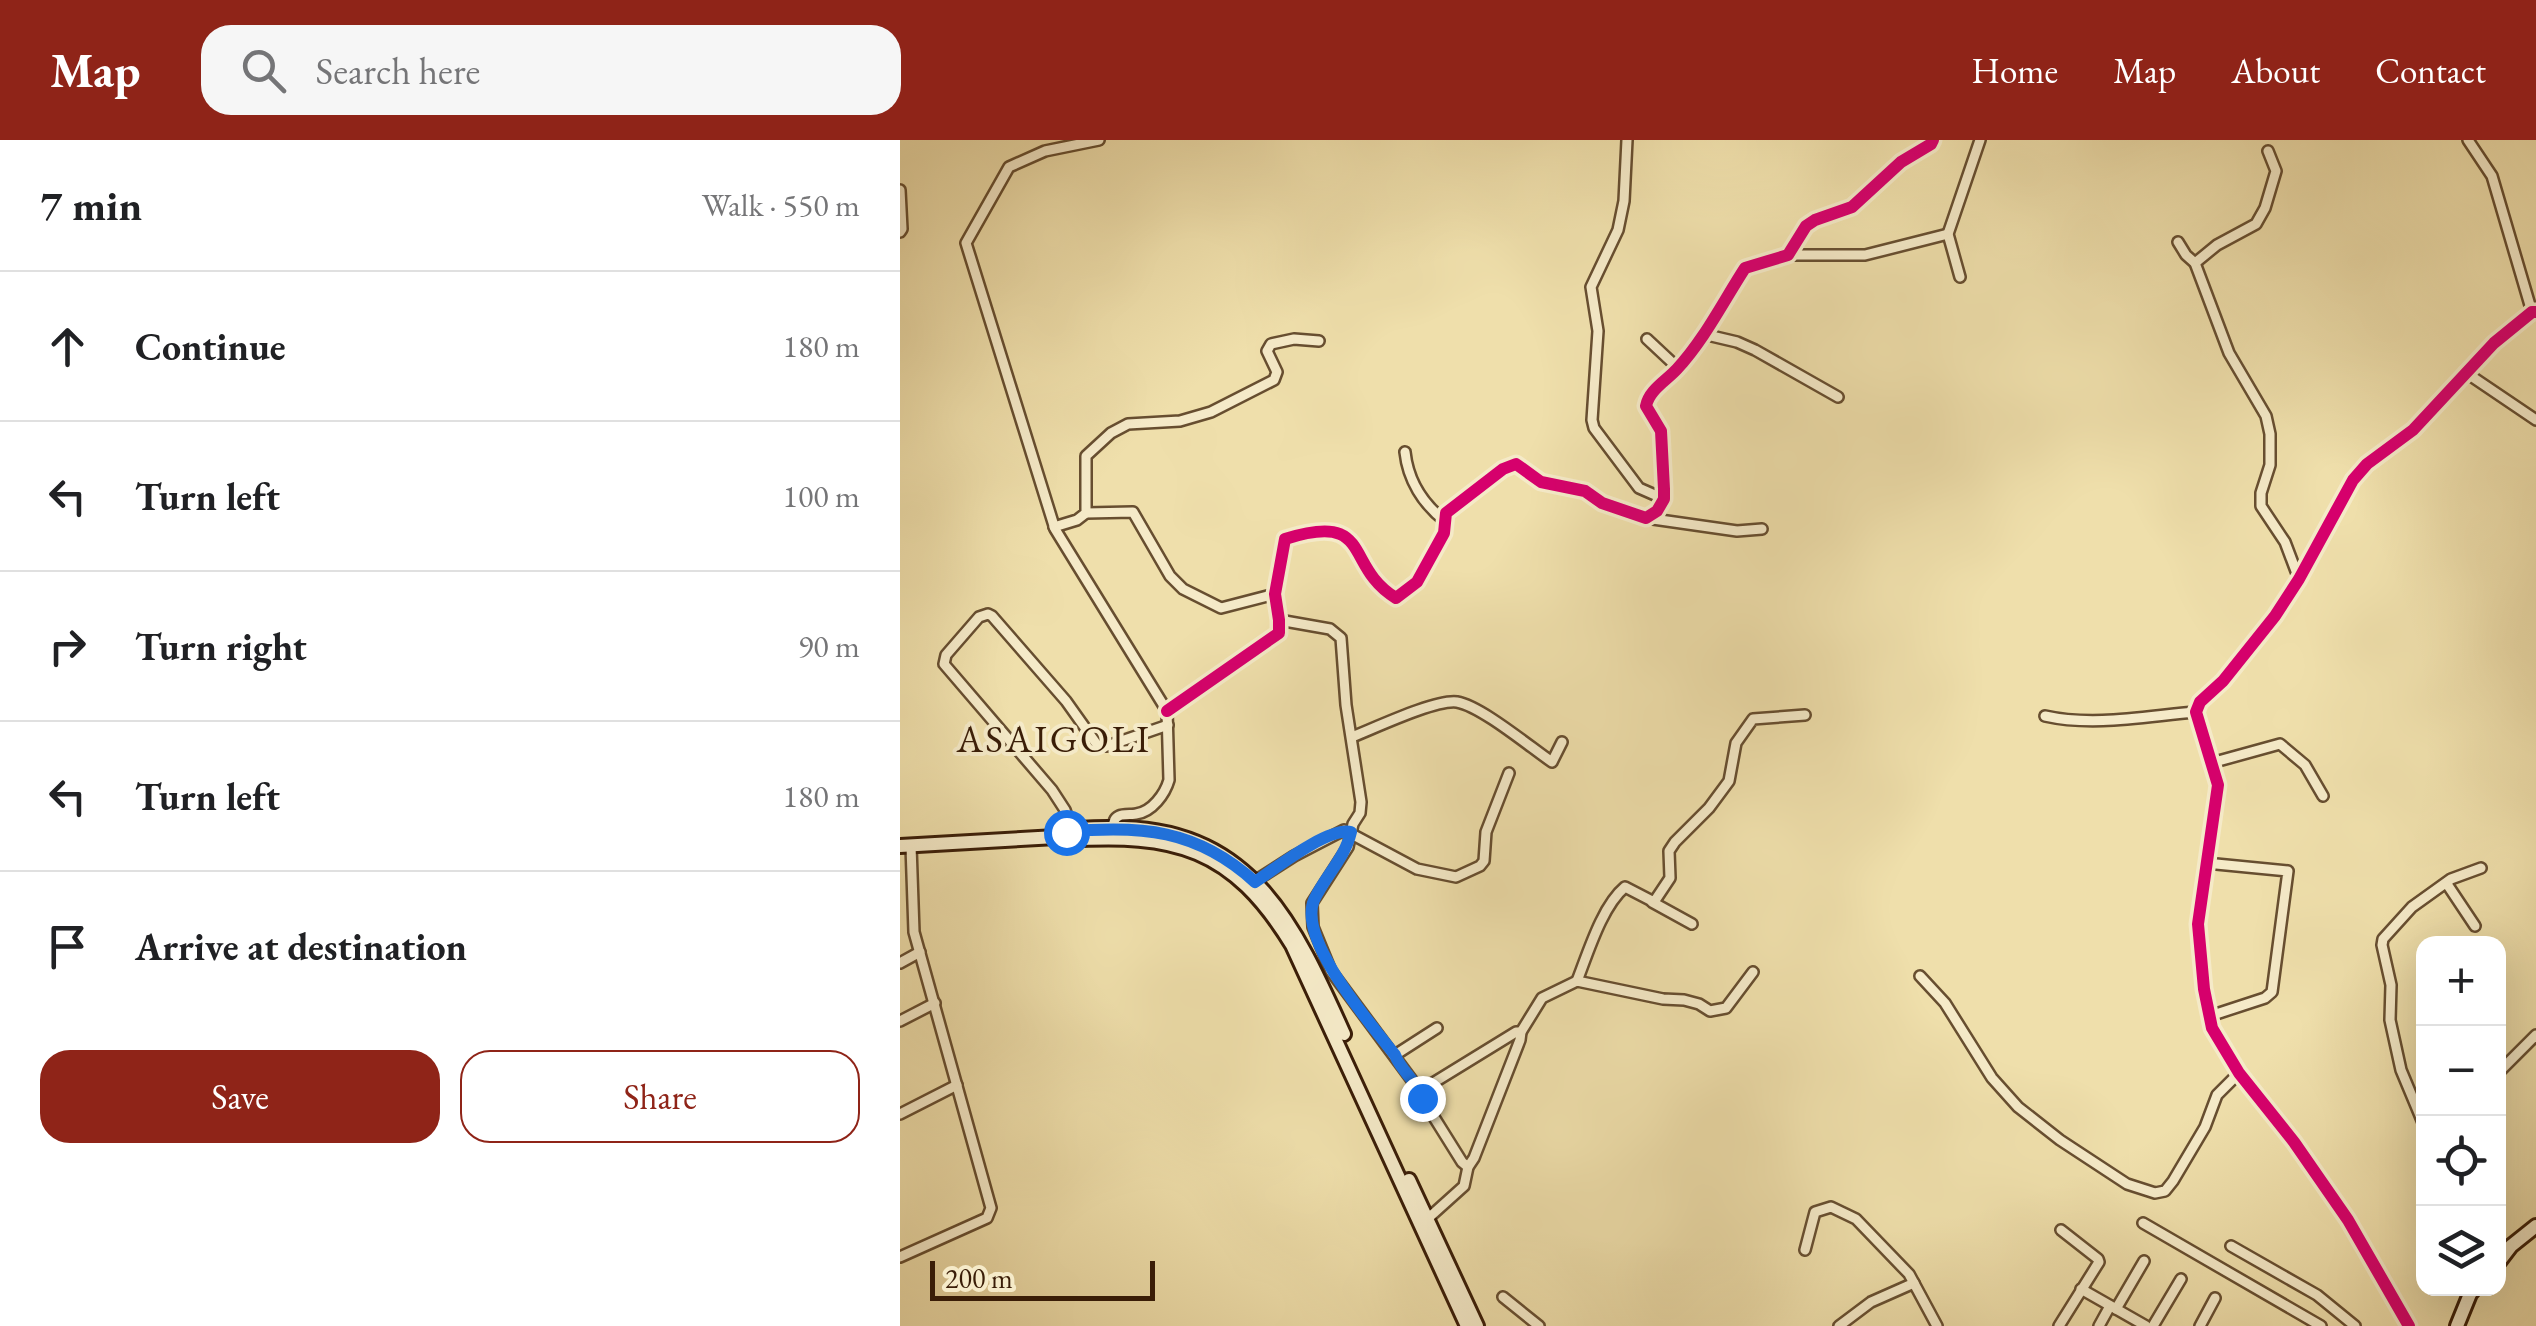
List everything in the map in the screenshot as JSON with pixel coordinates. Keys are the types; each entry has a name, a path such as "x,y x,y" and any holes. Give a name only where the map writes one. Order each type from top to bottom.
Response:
{"main road":[{"path":"1056,837 1072,831 1155,831 1200,844 1230,861 1270,895 1309,960 1467,1326"},
{"path":"906,846 1056,837 1066,840 1113,833 1155,840 1200,854 1239,878 1266,906 1292,944 1477,1326"},
{"path":"2506,1253 2536,1226"},
{"path":"2457,1326 2469,1296"}],"street":[{"path":"1099,140 1044,151 1009,167 966,243 1054,527 1167,711 1166,789 1140,814 1118,816 1113,833"},
{"path":"1627,140 1624,202 1618,230 1591,287 1598,331 1592,420 1639,488 1664,499"},
{"path":"1788,255 1806,226 1852,207 1901,162 1933,140"},
{"path":"1960,277 1948,234 1980,140"},
{"path":"2409,1326 2348,1220 2294,1142 2239,1073 2212,1028 2198,924 2218,786 2196,712 2200,702 2275,616 2352,480 2413,430 2494,344 2534,312 2492,176 2468,140"},
{"path":"2195,263 2217,245 2256,224 2276,171 2268,151"},
{"path":"900,190 900,232"},
{"path":"1646,518 1657,511 1664,499 1660,431 1646,406 1647,398 1678,368 1745,268 1788,255 1865,255 1948,234"},
{"path":"2178,242 2195,263 2229,353 2266,416 2270,465 2262,506 2285,542 2299,579"},
{"path":"1703,334 1756,350 1838,397"},
{"path":"1647,339 1678,368"},
{"path":"1086,513 1086,456 1111,433 1137,422 1180,421 1211,412 1274,380 1277,372 1268,351 1271,344 1319,340"},
{"path":"2468,374 2536,420"},
{"path":"1406,452 1407,469 1425,501 1445,521"},
{"path":"1167,711 1279,633 1274,594 1285,539 1329,529 1348,538 1384,591 1396,598 1416,582 1437,547 1446,513 1503,469 1516,464 1541,482 1585,491 1602,502 1646,518 1737,531 1762,529"},
{"path":"1054,527 1078,520 1086,513 1133,512 1170,576 1184,589 1221,608 1274,594"},
{"path":"1072,831 1052,790 944,664 946,655 978,618 992,616 1066,701 1098,746 1168,726"},
{"path":"1280,620 1330,629 1341,638 1346,705 1362,802 1348,846 1312,904 1312,927 1331,970 1395,1055 1468,1166"},
{"path":"1352,737 1454,701 1480,713 1552,762 1562,742"},
{"path":"2045,716 2094,720 2196,712"},
{"path":"1654,902 1670,878 1670,851 1729,781 1736,743 1753,719 1806,715"},
{"path":"2211,763 2280,744 2305,766 2323,796"},
{"path":"1255,882 1344,830 1417,870 1456,877 1484,861 1486,832 1509,772"},
{"path":"900,1257 987,1218 990,1208 914,932 906,846"},
{"path":"2206,864 2288,871 2272,992 2265,998 2210,1016"},
{"path":"2420,1116 2402,1070 2390,1020 2390,985 2383,939 2412,907 2452,879 2481,868"},
{"path":"2447,884 2475,926"},
{"path":"1577,981 1596,933 1617,894 1625,887 1692,924"},
{"path":"900,962 920,952"},
{"path":"1424,1222 1464,1186 1468,1166 1521,1032 1542,998 1577,981 1684,1000 1710,1011 1726,1008 1753,972"},
{"path":"1920,976 1944,1003 1992,1078 2018,1107 2127,1184 2154,1192 2165,1190 2205,1127 2217,1095 2239,1073"},
{"path":"900,1021 935,1002"},
{"path":"1395,1055 1437,1028"},
{"path":"1420,1091 1521,1032"},
{"path":"2506,1065 2536,1035"},
{"path":"900,1114 957,1085"},
{"path":"1805,1250 1815,1212 1832,1208 1856,1220 1909,1274 1937,1326"},
{"path":"2143,1223 2322,1326"},
{"path":"2059,1326 2098,1266 2098,1259 2061,1230"},
{"path":"2231,1246 2317,1295 2355,1326"},
{"path":"2099,1326 2144,1261"},
{"path":"2081,1290 2149,1326 2181,1279"},
{"path":"1839,1326 1871,1302 1914,1283"},
{"path":"1503,1296 1539,1326"},
{"path":"2200,1326 2215,1298"}],"cycle path":[{"path":"1167,711 1279,633 1275,594 1285,539 1313,532 1345,537 1380,585 1396,598 1417,582 1444,533 1446,513 1503,469 1516,464 1541,482 1585,491 1602,503 1646,518 1657,511 1664,499 1661,431 1646,406 1654,390 1696,346 1745,268 1788,255 1806,226 1852,207 1901,162 1933,140"},
{"path":"2409,1326 2348,1220 2294,1142 2239,1073 2212,1028 2198,924 2218,785 2196,712 2200,702 2223,681 2275,616 2353,480 2367,464 2413,430 2494,343 2536,312"}],"district":[{"name":"ASAIGOLI","path":"1054,739"}],"route":[{"path":"1066,832 1139,829 1176,836 1218,853 1255,882 1326,838 1344,830 1351,832 1348,846 1312,904 1312,927 1331,970 1422,1098"}]}
